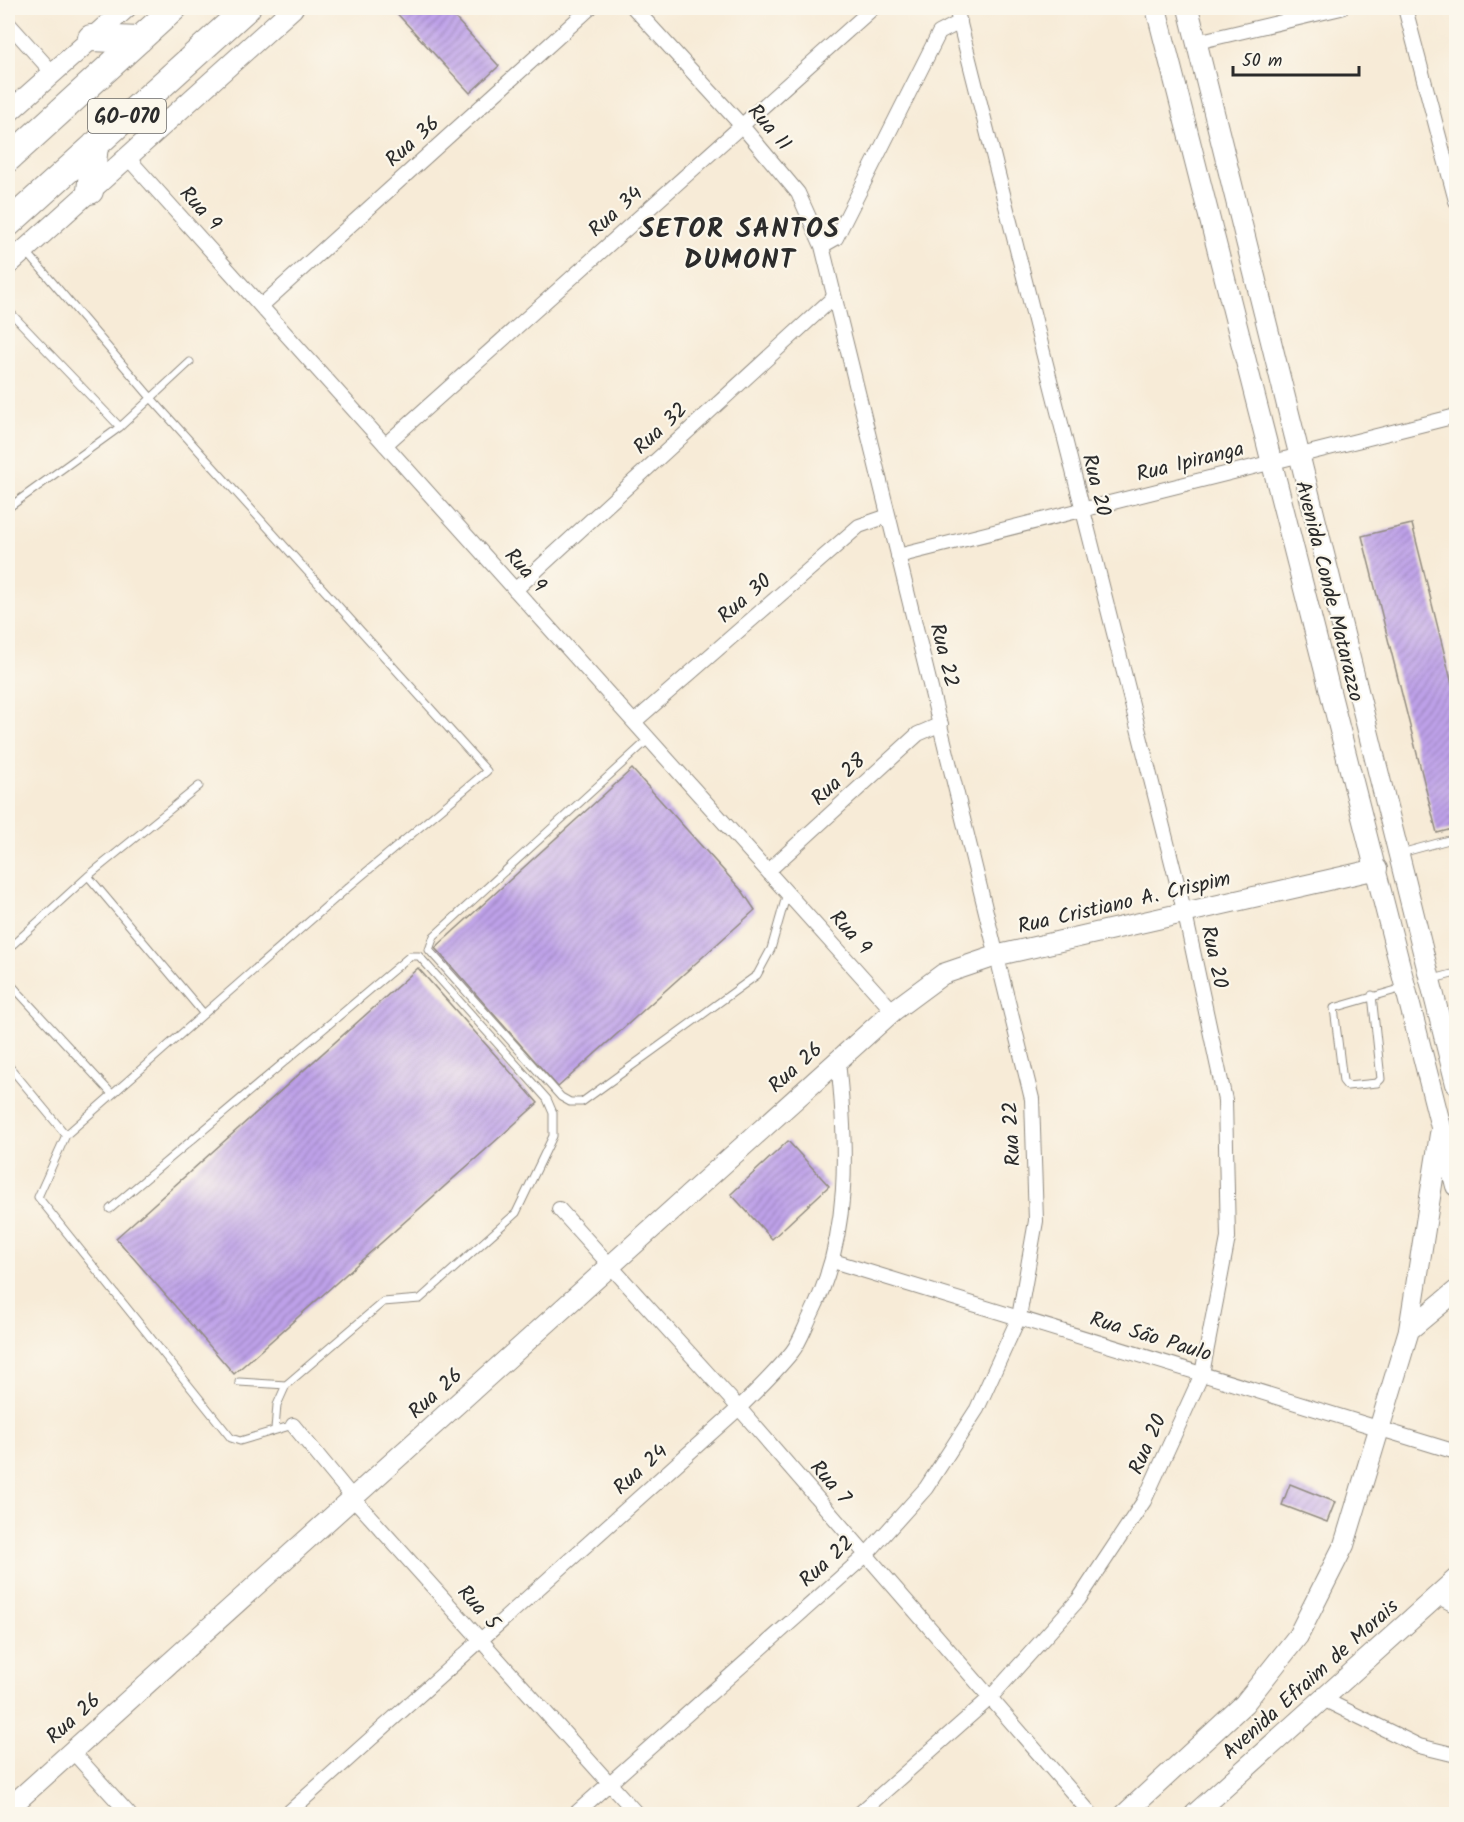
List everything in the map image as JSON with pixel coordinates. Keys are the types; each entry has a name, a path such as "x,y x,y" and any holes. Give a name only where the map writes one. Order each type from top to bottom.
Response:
{"highway":[{"name":"GO-070","path":"8,159 174,8"},
{"name":"GO-070","path":"8,224 248,8"},
{"path":"91,38 138,40"},
{"path":"90,191 95,145"}],"street":[{"path":"8,113 126,8"},
{"path":"8,265 293,8"},
{"name":"Rua 36","path":"261,306 590,8"},
{"name":"Rua 11","path":"633,8 742,126 798,193 822,246 833,298"},
{"name":"Rua 34","path":"385,445 873,8"},
{"name":"Rua 20","path":"859,1815 990,1698 1079,1599 1144,1501 1202,1374 1228,1238 1225,1100 1185,914 956,8"},
{"name":"Avenida Conde Matarazzo","path":"1156,8 1456,1186"},
{"name":"Avenida Conde Matarazzo","path":"1188,8 1301,454 1456,1084"},
{"path":"1197,42 1341,8"},
{"path":"1405,8 1456,201"},
{"path":"822,246 836,238 939,33 960,22"},
{"path":"8,23 52,72"},
{"name":"Rua 9","path":"127,157 893,1011"},
{"name":"Rua 22","path":"575,1815 866,1554 926,1488 977,1408 1019,1317 1036,1221 1032,1099 999,955 833,298"},
{"name":"Rua 32","path":"515,590 833,298"},
{"name":"Rua Ipiranga","path":"898,556 1456,416"},
{"name":"Rua 30","path":"634,722 859,526 888,516"},
{"name":"Rua 28","path":"768,871 918,734 941,724"},
{"name":"Rua Cristiano A. Crispim","path":"893,1011 943,974 999,955 1377,869"},
{"path":"1407,987 1430,979"},
{"name":"Rua 26","path":"8,1809 611,1268 893,1011"},
{"name":"Rua 24","path":"287,1815 739,1408 794,1350 818,1301 833,1261 843,1198 844,1122 838,1061"},
{"name":"Avenida Efraim de Morais","path":"1125,1815 1244,1704 1298,1636 1344,1545 1409,1330 1442,1124"},
{"name":"Rua 7","path":"559,1209 739,1408 1091,1815"},
{"name":"Rua São Paulo","path":"833,1261 1456,1452"},
{"path":"1409,1330 1456,1291"},
{"name":"Rua 5","path":"293,1425 353,1498 636,1815"},
{"name":"Avenida Efraim de Morais","path":"1195,1815 1456,1579"},
{"path":"1437,1596 1456,1606"},
{"path":"1323,1699 1419,1746 1456,1755"},
{"path":"72,1751 129,1815"}],"lane":[{"path":"25,250 152,399 487,771 353,883 66,1135 38,1197 231,1438 240,1441 293,1425"},
{"path":"8,310 120,427"},
{"path":"8,508 120,427 190,362"},
{"path":"649,739 434,936 429,945 429,950 561,1097 570,1102 582,1102 747,984 764,963 787,892"},
{"path":"8,949 88,876 199,786"},
{"path":"1399,853 1456,838"},
{"path":"88,876 204,1014"},
{"path":"110,1209 410,956 419,956 547,1099 553,1113 554,1136 516,1213 420,1299 383,1302 286,1385 277,1405 276,1429"},
{"path":"1430,979 1456,973"},
{"path":"8,981 112,1094"},
{"path":"1372,995 1381,1079 1377,1083 1347,1086 1343,1081 1334,1009 1372,995 1407,987"},
{"path":"8,1065 66,1135"},
{"path":"238,1383 286,1385"}],"building":[{"path":"392,8 446,8 499,66 470,93"},
{"path":"1412,524 1456,700 1456,828 1437,833 1362,536"},
{"path":"632,769 743,892 755,910 558,1087 435,948"},
{"path":"418,968 538,1103 234,1374 116,1238"},
{"path":"788,1141 829,1186 772,1239 731,1194"},
{"path":"1290,1484 1335,1502 1327,1522 1282,1505"}],"district":[{"name":"SETOR SANTOS DUMONT","path":"740,244"}]}
